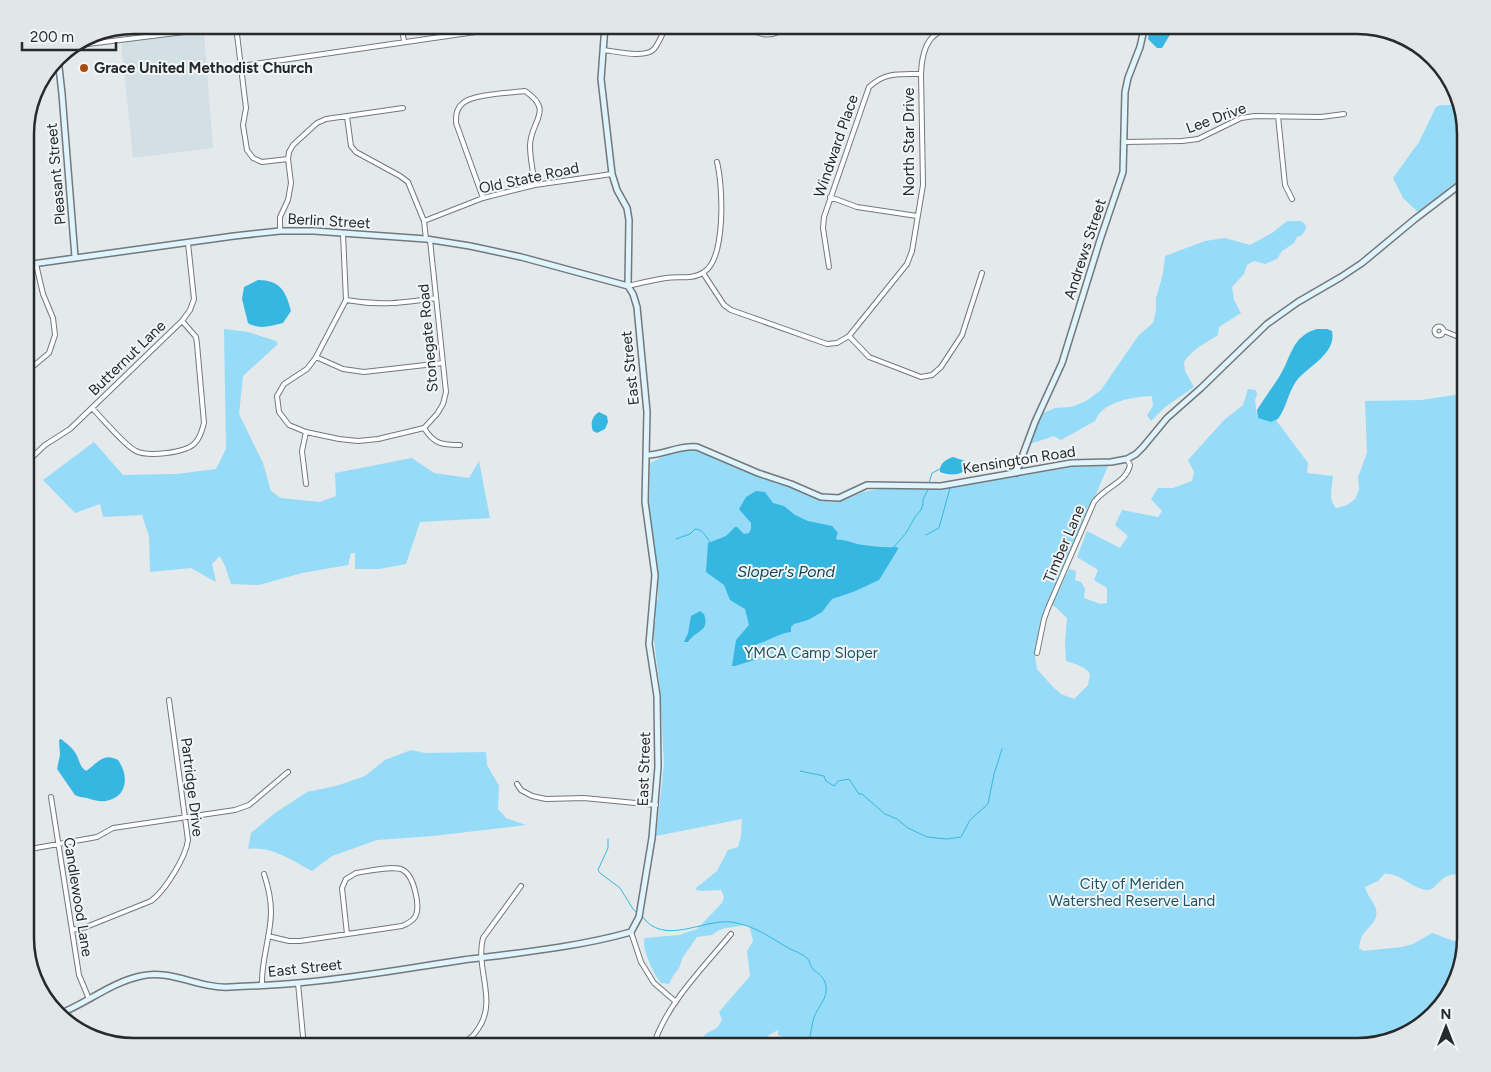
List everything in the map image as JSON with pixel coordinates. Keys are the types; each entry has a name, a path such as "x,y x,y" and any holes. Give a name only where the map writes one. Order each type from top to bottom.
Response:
{"street":[{"path":"90,44 173,34"},
{"path":"239,34 246,108 243,125 247,150 253,158 262,162 288,159"},
{"path":"403,34 404,41"},
{"path":"241,66 456,34"},
{"name":"East Street","path":"66,1011 129,979 144,975 160,974 197,983 227,987 298,983 481,958 610,938 632,932 639,917 656,804 658,766 657,696 649,644 655,575 645,502 647,412 637,307 628,286 629,220 627,208 617,190 612,174 601,79 604,34"},
{"path":"603,50 647,53 653,50 663,34"},
{"name":"North Star Drive","path":"849,336 907,264 912,251 923,185 921,57 926,44 936,34"},
{"name":"Andrews Street","path":"1016,473 1035,422 1062,363 1123,172 1125,92 1143,34"},
{"name":"Pleasant Street","path":"59,68 76,258"},
{"name":"Windward Place","path":"829,267 823,228 824,217 869,87 877,79 888,75 920,74"},
{"path":"483,198 456,123 456,113 462,104 472,98 525,91 540,106 540,115 531,136 530,146 535,185"},
{"path":"280,231 280,217 288,200 292,183 288,159 293,145 317,123 326,119 403,108"},
{"name":"Lee Drive","path":"1125,142 1182,142 1198,139 1241,118 1254,116 1321,117 1344,114"},
{"path":"1278,116 1285,185 1292,199"},
{"name":"Stonegate Road","path":"347,117 351,146 356,152 408,182 424,221 436,298 446,392 443,404 437,414 424,428"},
{"path":"628,286 667,278 689,277 703,273 710,265 716,256 721,205 717,162"},
{"name":"Old State Road","path":"424,221 483,198 535,185 612,174"},
{"name":"Kensington Road","path":"647,455 655,455 687,446 697,447 758,473 821,496 839,498 867,485 941,486 1070,463 1111,462 1127,458 1136,454 1167,418 1267,324 1298,302 1341,278 1362,263 1457,187"},
{"path":"830,197 857,207 917,216"},
{"name":"Berlin Street","path":"36,264 234,236 280,231 314,231 428,240 470,246 512,255 628,286"},
{"path":"343,234 346,300 316,357 307,369 284,384 277,396 279,412 289,425 306,432 339,439 358,441 378,439 424,428 430,438 444,445 460,445"},
{"name":"Butternut Lane","path":"34,455 45,445 70,429 182,321 190,310 194,299 188,243"},
{"path":"34,366 49,353 55,335 53,318 43,294 36,264"},
{"path":"703,273 724,305 731,310 827,344 836,343 849,336 869,357 921,376 932,375 941,367 962,335 982,273"},
{"path":"346,300 370,304 394,304 436,298"},
{"path":"92,408 136,452 155,454 174,452 194,445 202,434 204,423 197,344 196,337 182,321"},
{"path":"1444,331 1457,336"},
{"path":"316,357 343,369 364,372 443,364"},
{"path":"306,432 302,451 306,484"},
{"name":"Timber Lane","path":"1037,653 1048,608 1094,502 1102,492 1127,474 1130,465 1127,458"},
{"name":"Partridge Drive","path":"72,930 86,927 151,901 160,895 187,849 186,818 169,700"},
{"path":"34,848 96,837 113,828 235,810 249,805 288,772"},
{"path":"517,784 526,793 546,799 584,798 656,804"},
{"name":"Candlewood Lane","path":"51,797 79,975 89,999"},
{"path":"268,936 294,941 347,934 402,926 411,921 415,916 418,906 412,879 408,874 403,870 393,868 356,873 346,879 342,888 342,895 347,934"},
{"path":"262,985 262,967 271,913 270,895 264,874"},
{"path":"470,1038 483,1022 487,1008 487,994 481,958 483,938 521,886"},
{"path":"632,932 641,962 654,983 676,1002"},
{"path":"658,1038 676,1002 731,934"},
{"path":"298,983 303,1038"}],"shaded area":[{"path":"187,34 204,34 213,148 133,158 121,42"}],"green space":[{"path":"1453,105 1457,134 1457,181 1453,187 1419,213 1403,198 1393,178 1419,142 1436,107"},
{"path":"1287,221 1301,221 1305,224 1306,229 1302,235 1297,237 1294,243 1282,251 1277,259 1265,264 1254,261 1247,265 1244,274 1232,287 1234,300 1241,313 1219,327 1218,335 1195,350 1184,362 1185,371 1194,387 1165,407 1151,421 1147,415 1153,406 1152,396 1128,399 1119,401 1105,409 1095,421 1061,440 1054,436 1030,444 1041,414 1055,408 1071,407 1086,401 1101,390 1138,336 1153,323 1165,256 1205,241 1225,238 1250,245 1272,233"},
{"path":"224,329 248,332 276,341 278,344 243,376 239,414 263,463 271,491 281,498 320,502 336,496 335,473 412,458 434,473 469,478 479,461 490,518 420,522 406,564 379,569 355,569 355,553 351,553 348,565 302,573 259,585 231,584 220,556 212,564 216,582 191,568 150,572 149,536 142,515 103,517 100,504 75,513 43,480 94,442 123,475 176,474 216,469 226,449"},
{"path":"1248,389 1256,390 1257,416 1271,422 1276,420 1308,463 1307,473 1333,476 1331,497 1336,508 1347,505 1355,499 1359,490 1358,477 1367,453 1365,401 1421,400 1457,395 1457,874 1446,877 1435,887 1428,890 1389,874 1384,874 1378,881 1365,887 1375,906 1376,917 1362,936 1359,948 1363,951 1402,947 1413,944 1432,933 1457,941 1450,976 1434,1002 1421,1002 1421,1015 1401,1028 1389,1033 1363,1038 785,1038 778,1035 778,1030 769,1035 768,1038 703,1038 718,1026 722,1020 719,1012 750,976 747,951 753,941 750,928 746,925 726,928 712,935 697,937 683,957 679,968 669,984 661,983 658,979 648,960 644,942 645,938 679,935 697,929 722,903 724,897 721,890 701,891 696,890 696,888 717,871 728,850 738,847 742,819 656,836 664,764 660,689 653,632 656,618 654,611 658,598 658,570 649,513 650,463 664,456 691,448 829,502 879,489 946,488 1073,467 1108,466 1045,612 1035,657 1037,669 1052,686 1061,694 1074,699 1088,685 1090,674 1083,667 1066,661 1067,618 1052,604 1069,569 1076,571 1075,580 1081,582 1085,589 1084,598 1100,604 1107,603 1107,588 1094,580 1098,570 1077,557 1087,531 1120,548 1128,536 1115,525 1122,510 1158,517 1162,511 1151,499 1158,488 1173,488 1192,481 1194,472 1188,460 1224,420 1243,405"},
{"path":"411,750 425,753 486,752 487,765 499,786 498,809 506,818 526,825 433,836 377,840 332,856 312,871 289,858 273,852 248,849 251,833 275,813 307,792 336,786 365,776 385,760"}],"water":[{"path":"1149,34 1171,34 1162,48 1157,48 1148,39"},
{"path":"258,280 272,282 284,292 291,311 283,323 261,327 248,323 242,299 244,287"},
{"path":"1317,329 1332,331 1330,347 1295,383 1278,419 1271,422 1258,418 1257,410 1279,377 1293,349 1308,332"},
{"path":"599,412 607,416 608,422 605,429 597,433 593,431 592,423 593,418"},
{"path":"953,457 965,461 968,465 966,469 957,474 940,472 944,462"},
{"name":"Sloper's Pond","path":"756,491 765,492 773,503 784,506 795,515 808,521 832,526 838,533 837,540 872,546 897,547 898,549 879,580 832,599 822,612 808,620 794,624 791,627 791,632 757,644 754,648 756,656 754,660 732,666 736,640 749,625 745,609 730,600 724,585 706,572 708,543 726,536 735,527 744,534 749,533 751,523 739,509 746,497"},
{"path":"700,611 704,614 704,627 688,642 684,642 688,633 691,616"},
{"path":"61,739 73,750 86,771 104,758 108,757 118,760 122,766 125,779 119,795 113,799 96,801 75,795 57,769 60,755 59,740"}],"waterway":[{"path":"929,483 932,473 940,469"},
{"path":"926,535 939,528 950,488"},
{"path":"893,548 906,533 921,510 923,499 928,490"},
{"path":"676,539 698,529 710,542"},
{"path":"800,771 824,776 826,781 834,786 838,781 849,779 859,794 862,794 885,814 927,837 947,839 961,837 970,820 988,804 994,774 1002,749"},
{"path":"608,839 608,848 598,870 620,888 637,913"},
{"path":"642,916 651,925 661,930 684,930 720,922 731,922 747,926 762,932 807,958 812,968 824,980 826,986 824,998 814,1017 809,1038"}],"place":[{"name":"Grace United Methodist Church","path":"84,68"}],"park label":[{"name":"YMCA Camp Sloper","path":"811,653"},
{"name":"City of Meriden Watershed Reserve Land","path":"1132,892"}]}
